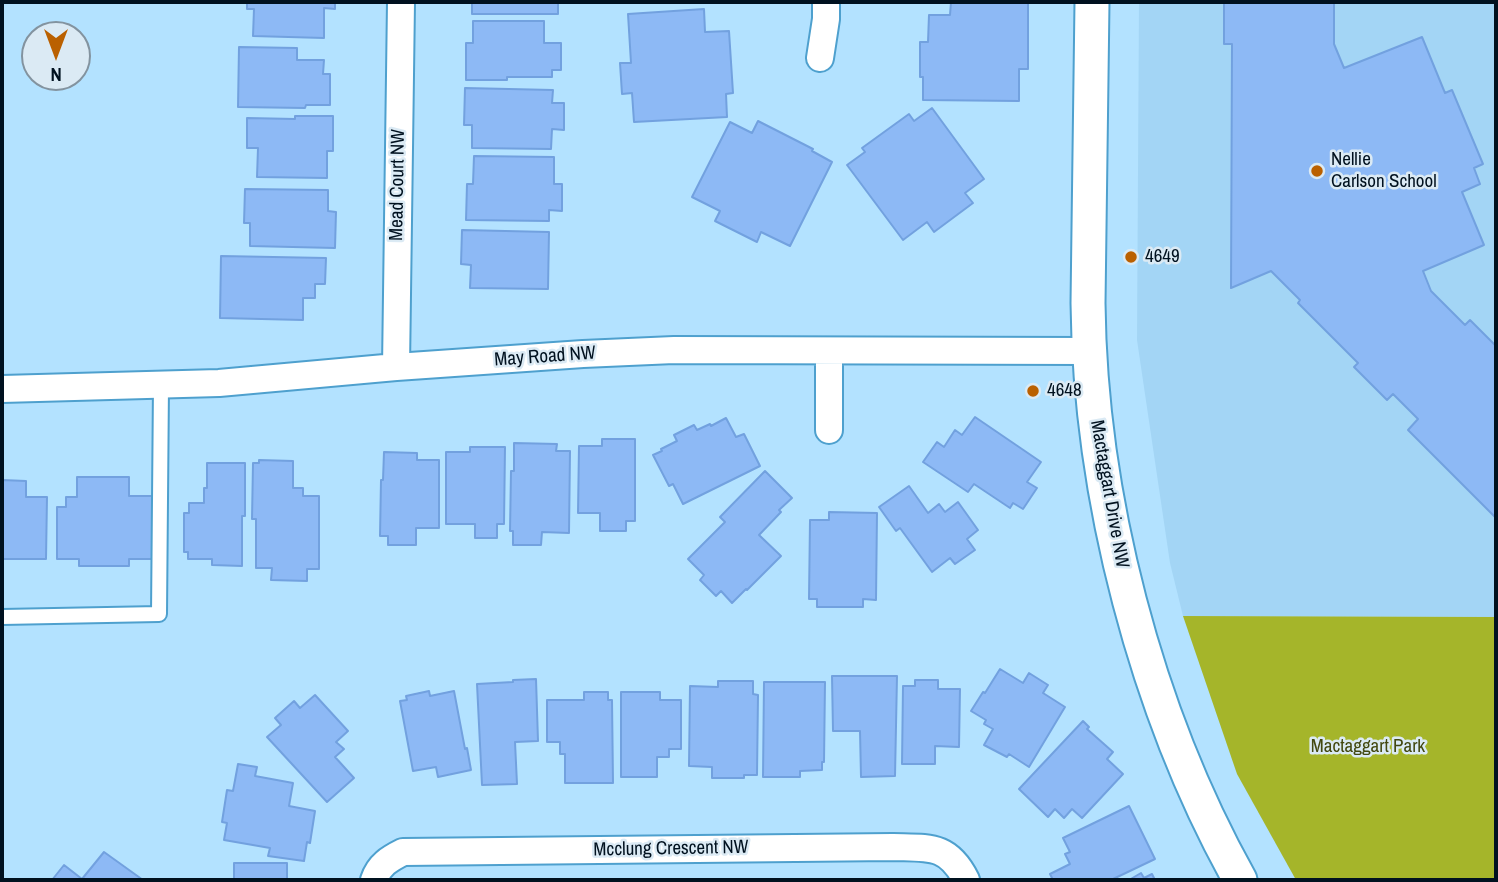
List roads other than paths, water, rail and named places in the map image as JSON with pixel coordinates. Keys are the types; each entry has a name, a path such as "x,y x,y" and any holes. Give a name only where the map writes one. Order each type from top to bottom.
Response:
{"street":[{"name":"Mead Court NW","path":"396,368 401,2"},
{"path":"820,58 826,2"},
{"name":"Mactaggart Drive NW","path":"1092,2 1089,351 1111,518 1144,653 1164,710 1211,822 1240,880"},
{"name":"May Road NW","path":"2,389 219,383 583,354 674,350 1089,351"},
{"path":"829,351 829,430"},
{"name":"Mcclung Crescent NW","path":"374,880 383,864 403,852 893,847 941,851 960,869 966,880"}],"lane":[{"path":"2,617 159,614 161,385"}],"place":[{"name":"Nellie Carlson School","path":"1317,171"},
{"name":"4649","path":"1131,257"},
{"name":"4648","path":"1033,391"}],"park label":[{"name":"Mactaggart Park","path":"1368,747"}]}
